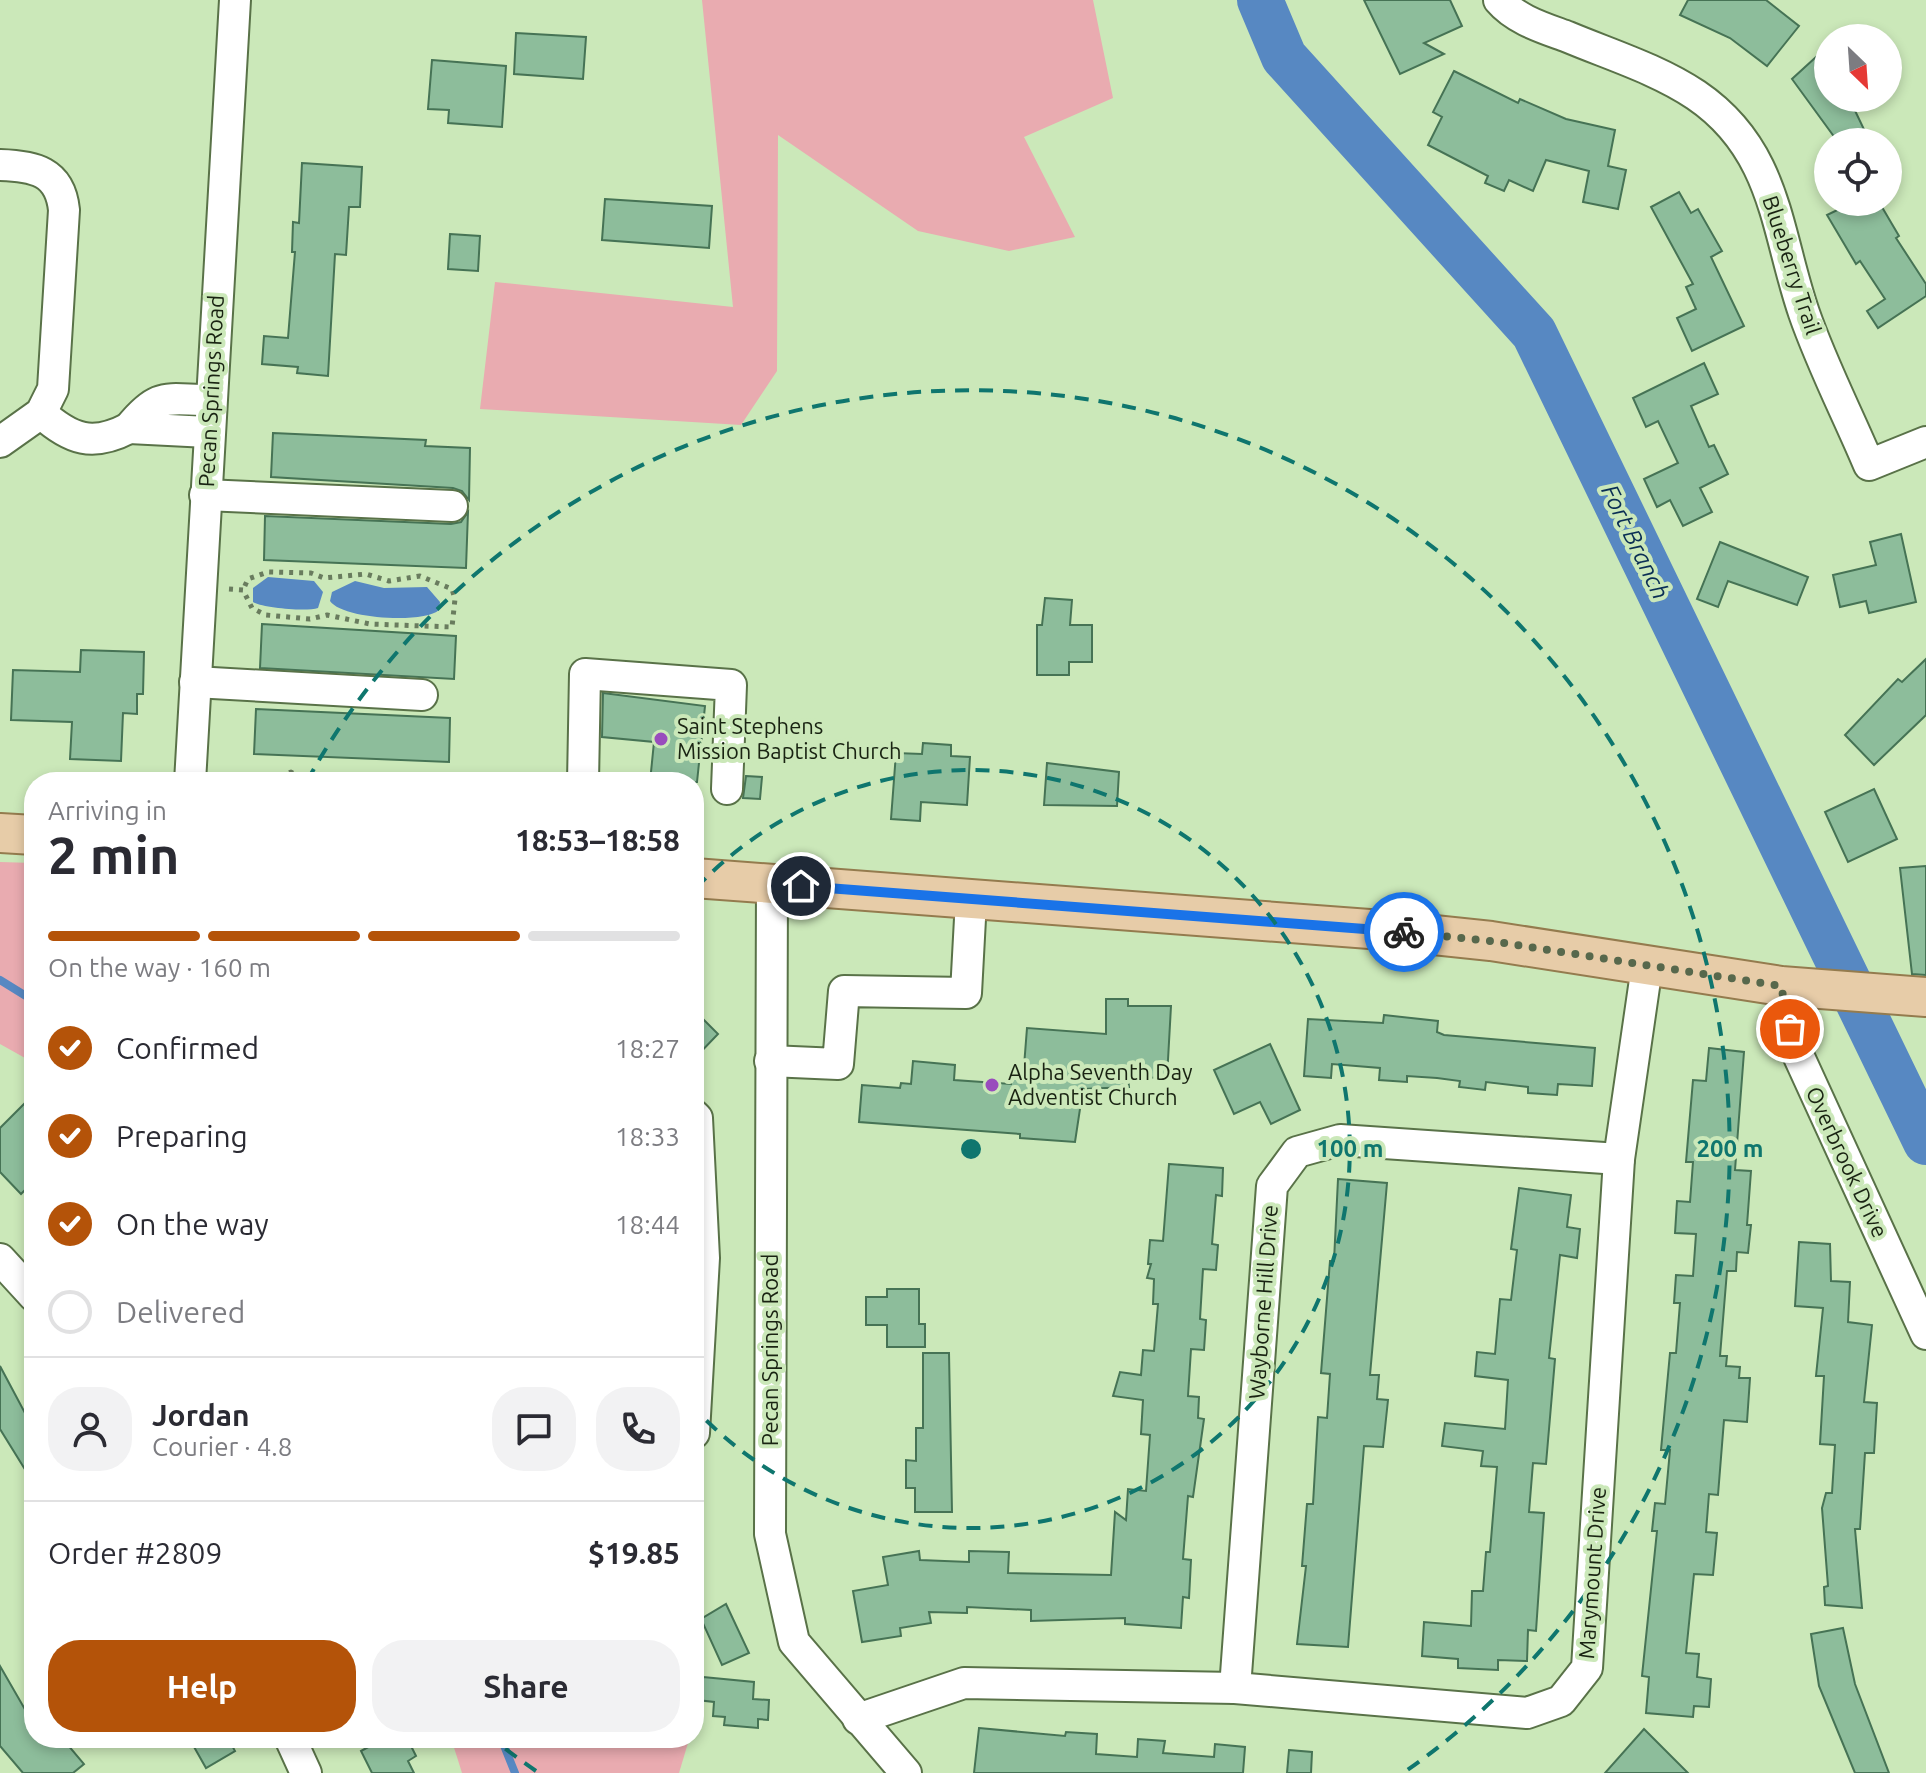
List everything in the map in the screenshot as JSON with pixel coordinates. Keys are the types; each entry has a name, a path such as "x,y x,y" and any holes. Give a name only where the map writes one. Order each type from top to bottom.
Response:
{"main road":[{"path":"0,833 24,834"},
{"path":"704,879 1396,931 1491,941 1781,986 1926,997"}],"street":[{"name":"Pecan Springs Road","path":"190,772 235,0"},
{"name":"Blueberry Trail","path":"1499,0 1523,19 1654,72 1697,96 1728,124 1759,168 1779,214 1804,314 1869,465 1926,442"},
{"path":"0,165 39,168 57,184 63,196 53,389 41,413 13,436 0,442"},
{"path":"129,428 146,406 161,400 210,400"},
{"path":"41,413 69,436 83,440 98,441 129,428 208,432"},
{"path":"205,495 452,506"},
{"path":"583,772 585,674 731,685 727,789"},
{"path":"195,682 422,695"},
{"name":"Pecan Springs Road","path":"772,883 770,1534 794,1642 906,1773"},
{"path":"770,1061 838,1064 844,991 966,993 971,900"},
{"name":"Marymount Drive","path":"858,1719 964,1683 1235,1688 1527,1713 1561,1701 1587,1668 1619,1159 1647,966"},
{"name":"Overbrook Drive","path":"1781,986 1794,1046 1926,1334"},
{"name":"Wayborne Hill Drive","path":"1235,1688 1272,1186 1297,1152 1340,1140 1619,1159"},
{"path":"0,1259 24,1285"},
{"path":"295,1748 306,1773"}],"path":[{"path":"268,572 311,573 330,579 366,574 389,581 420,576 452,589 455,599 452,627 396,622 370,624 327,615 310,619 266,615 252,608 243,590 248,579 268,572"},
{"path":"229,589 243,590"}],"shaded area":[{"path":"702,0 1093,0 1113,98 1024,137 1075,237 1009,251 918,231 778,135 777,371 741,425 480,409 495,282 733,307"},
{"path":"0,862 24,863 24,1057 0,1044"},
{"path":"454,1748 686,1748 679,1773 462,1773"}],"water":[{"path":"268,577 314,581 323,592 318,608 285,609 253,602 253,588"},
{"path":"355,581 384,588 427,587 440,602 439,610 417,617 383,618 350,612 330,601 332,592"}],"building":[{"path":"1364,0 1450,0 1462,26 1424,43 1444,54 1400,74"},
{"path":"1688,0 1766,0 1799,26 1767,66 1730,38 1680,15"},
{"path":"516,33 586,37 583,79 514,74"},
{"path":"1814,59 1814,109 1792,79"},
{"path":"432,60 506,66 502,127 448,123 449,110 428,109"},
{"path":"1454,71 1518,103 1520,99 1566,119 1615,130 1608,166 1626,170 1618,209 1583,202 1589,171 1546,160 1533,191 1509,180 1504,191 1485,183 1488,176 1428,145 1442,117 1433,112"},
{"path":"1816,112 1856,112 1863,128 1828,128"},
{"path":"302,163 362,167 360,207 349,207 346,255 335,254 328,376 297,373 298,367 262,364 264,336 288,338 295,252 292,252 293,222 299,223"},
{"path":"1679,192 1691,213 1698,209 1722,251 1711,257 1744,326 1692,351 1677,318 1696,309 1686,287 1693,284 1651,207"},
{"path":"605,199 712,206 709,248 602,240"},
{"path":"1828,216 1887,216 1899,236 1896,238 1926,284 1926,296 1878,328 1867,311 1885,299 1860,261 1856,264"},
{"path":"450,234 480,236 478,271 448,269"},
{"path":"1704,363 1718,394 1691,406 1709,447 1714,445 1728,474 1700,488 1712,512 1683,526 1670,500 1657,507 1644,479 1678,463 1658,421 1646,427 1633,398"},
{"path":"273,433 426,440 425,446 470,448 469,500 462,491 453,488 271,477"},
{"path":"468,512 466,568 264,560 265,516 451,524 461,522"},
{"path":"1901,534 1916,602 1869,613 1866,601 1840,607 1833,575 1876,565 1870,542"},
{"path":"1720,542 1808,577 1797,605 1728,581 1718,607 1697,599"},
{"path":"1045,598 1072,600 1070,625 1092,625 1092,662 1069,662 1069,675 1037,675 1037,625 1042,625"},
{"path":"262,624 456,636 454,679 260,668"},
{"path":"81,650 144,652 143,694 137,694 137,714 123,713 121,761 70,759 72,722 11,720 13,670 80,672"},
{"path":"1926,659 1926,715 1874,765 1845,735 1898,679 1902,682"},
{"name":"Saint Stephens Mission Baptist Church","path":"603,693 705,706 698,772 651,772 654,742 602,737"},
{"path":"256,709 450,718 449,762 254,754"},
{"path":"923,743 951,745 951,756 970,757 967,805 921,802 920,821 891,819 896,753 922,754"},
{"path":"1047,763 1119,772 1117,806 1044,805"},
{"path":"746,776 762,777 760,799 743,798"},
{"path":"1874,789 1897,839 1848,862 1825,812"},
{"path":"1926,866 1926,975 1912,974 1900,868"},
{"name":"Alpha Seventh Day Adventist Church","path":"1106,999 1128,999 1128,1006 1171,1006 1167,1078 1128,1077 1129,1087 1083,1089 1075,1142 1020,1138 1020,1134 859,1122 862,1085 900,1088 901,1083 911,1084 913,1061 955,1065 954,1080 1011,1084 1011,1078 1023,1079 1027,1028 1106,1034"},
{"path":"1384,1015 1438,1021 1437,1032 1444,1035 1595,1048 1592,1086 1558,1084 1557,1095 1528,1093 1528,1087 1486,1082 1485,1090 1459,1087 1460,1081 1437,1078 1407,1076 1407,1082 1379,1080 1380,1068 1332,1064 1331,1078 1304,1076 1308,1019 1383,1023"},
{"path":"704,1020 718,1034 704,1049"},
{"path":"1270,1044 1300,1110 1271,1124 1260,1102 1234,1114 1214,1070"},
{"path":"1709,1048 1744,1052 1735,1170 1751,1171 1747,1225 1751,1225 1748,1253 1737,1252 1736,1271 1727,1271 1720,1356 1727,1356 1726,1366 1740,1367 1739,1378 1750,1378 1747,1422 1724,1420 1718,1495 1709,1494 1706,1532 1717,1533 1713,1575 1694,1574 1686,1653 1699,1654 1697,1677 1711,1679 1709,1707 1694,1706 1693,1717 1646,1713 1649,1677 1642,1676 1657,1531 1652,1531 1655,1503 1665,1504 1670,1450 1661,1450 1670,1353 1676,1353 1680,1303 1674,1303 1676,1275 1693,1276 1696,1234 1675,1233 1677,1201 1690,1202 1693,1162 1686,1162 1693,1080 1706,1081"},
{"path":"24,1104 24,1191 21,1194 0,1172 0,1128"},
{"path":"1169,1164 1223,1168 1222,1196 1216,1195 1212,1244 1218,1245 1216,1270 1203,1269 1200,1319 1206,1320 1204,1350 1191,1349 1188,1396 1199,1397 1198,1418 1204,1419 1193,1497 1188,1496 1183,1559 1191,1560 1189,1598 1183,1597 1181,1628 1125,1624 1125,1618 1031,1621 1031,1610 967,1607 967,1613 929,1612 931,1623 900,1628 901,1636 862,1642 853,1591 888,1585 883,1557 919,1551 920,1560 969,1562 969,1551 1009,1552 1008,1573 1111,1575 1115,1512 1126,1520 1128,1489 1146,1491 1150,1435 1141,1434 1143,1400 1113,1396 1120,1372 1141,1375 1143,1350 1154,1351 1158,1304 1153,1304 1154,1279 1147,1278 1151,1264 1148,1264 1150,1240 1163,1241"},
{"path":"1338,1179 1387,1183 1370,1375 1379,1375 1377,1399 1388,1400 1383,1447 1364,1446 1348,1647 1297,1644 1306,1566 1302,1566 1307,1504 1313,1504 1318,1417 1327,1418 1330,1374 1321,1373 1330,1261 1334,1261"},
{"path":"1519,1188 1571,1195 1567,1227 1580,1229 1577,1258 1560,1255 1549,1358 1555,1359 1546,1464 1533,1463 1529,1512 1544,1513 1536,1631 1528,1630 1527,1661 1498,1660 1498,1670 1458,1668 1458,1659 1422,1656 1424,1622 1471,1626 1472,1591 1483,1591 1486,1552 1490,1552 1497,1467 1481,1466 1483,1451 1442,1446 1445,1423 1505,1429 1508,1380 1475,1376 1477,1352 1495,1354 1500,1299 1511,1300 1517,1250 1511,1249"},
{"path":"1799,1242 1830,1244 1831,1281 1850,1282 1848,1322 1872,1325 1864,1402 1877,1403 1874,1453 1865,1453 1860,1529 1855,1529 1862,1608 1825,1605 1824,1587 1828,1586 1822,1508 1826,1493 1832,1493 1835,1445 1820,1444 1824,1376 1816,1376 1823,1308 1795,1306"},
{"path":"887,1289 919,1289 919,1324 925,1324 925,1347 887,1347 887,1325 866,1325 866,1297 887,1297"},
{"path":"923,1353 949,1353 952,1512 915,1512 915,1488 906,1488 906,1460 916,1461 916,1428 923,1428"},
{"path":"0,1366 24,1411 24,1468 0,1429"},
{"path":"726,1604 749,1653 722,1665 704,1626 704,1617"},
{"path":"1843,1628 1855,1684 1889,1773 1855,1773 1819,1686 1811,1634"},
{"path":"0,1666 24,1708 24,1748 70,1748 84,1764 73,1773 23,1773 0,1746"},
{"path":"704,1677 754,1682 753,1699 769,1700 768,1720 758,1719 758,1728 724,1725 725,1717 713,1716 714,1702 704,1701"},
{"path":"979,1728 1065,1736 1066,1732 1097,1734 1096,1754 1137,1757 1138,1739 1165,1741 1163,1753 1214,1757 1215,1744 1245,1747 1243,1773 974,1773"},
{"path":"1644,1729 1688,1773 1605,1773"},
{"path":"195,1748 233,1748 235,1751 206,1768"},
{"path":"366,1748 412,1748 416,1756 408,1761 414,1773 372,1773 361,1751"},
{"path":"1289,1750 1312,1752 1311,1773 1287,1773"}],"waterway":[{"name":"Fort Branch","path":"1260,0 1284,57 1534,333 1926,1142"},
{"path":"0,980 24,995"},
{"path":"505,1748 515,1773"}],"way so far":[{"path":"1404,932 1491,941 1781,986 1790,1029"}],"place":[{"name":"Saint Stephens Mission Baptist Church","path":"661,739"},
{"name":"Alpha Seventh Day Adventist Church","path":"992,1085"}],"route":[{"path":"801,886 1404,932"}]}
